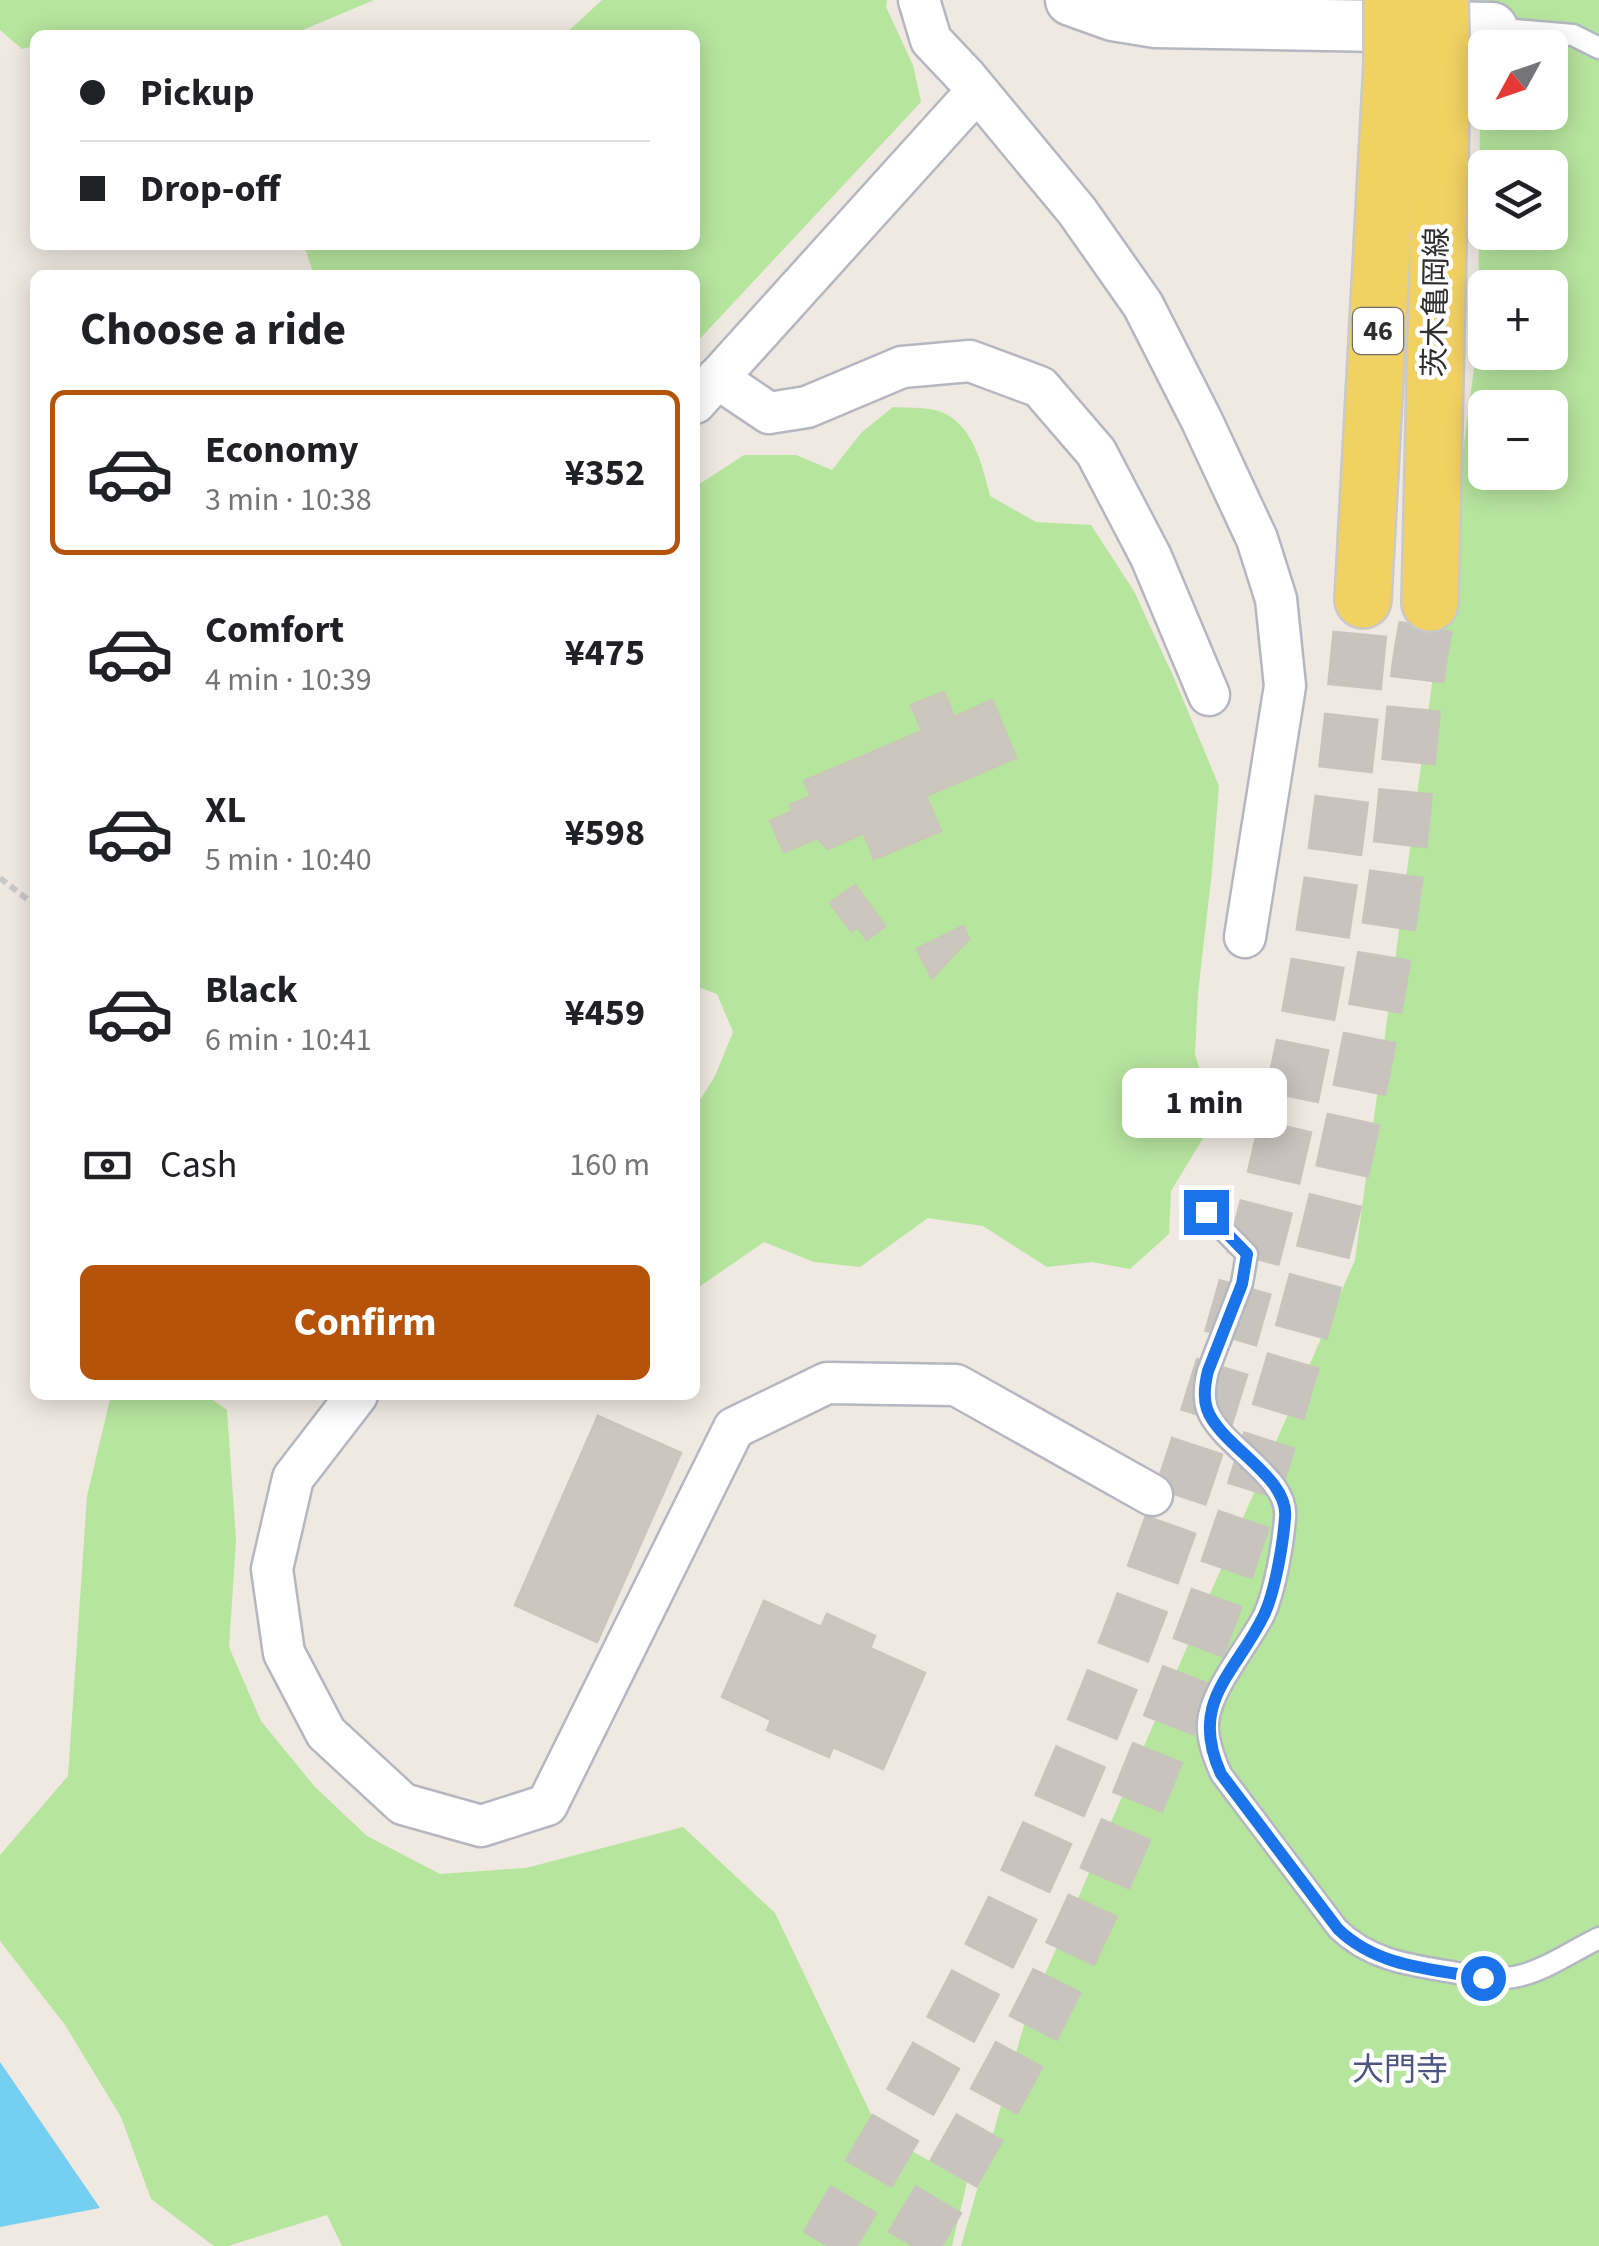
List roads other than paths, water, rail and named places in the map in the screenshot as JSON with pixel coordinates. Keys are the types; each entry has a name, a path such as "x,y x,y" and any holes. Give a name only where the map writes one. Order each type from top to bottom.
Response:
{"main road":[{"name":"茨木亀岡線","path":"1392,0 1417,64 1430,603"},
{"name":"茨木亀岡線","path":"1362,600 1417,64 1440,0"}],"street":[{"path":"919,0 931,40 1078,211 1144,305 1257,539 1276,599 1285,686 1244,937"},
{"path":"1071,0 1113,16 1156,22 1492,28"},
{"path":"977,91 706,391 770,413 806,408 902,367 970,361 1040,388 1096,452 1151,557 1209,695"},
{"path":"353,1400 293,1478 272,1570 284,1652 326,1733 404,1804 481,1826 547,1805 734,1428 827,1383 956,1385 1152,1495"}],"lane":[{"path":"1492,28 1573,35 1599,48"},
{"path":"1206,1212 1247,1254 1242,1284 1208,1371 1206,1407 1220,1429 1281,1496 1286,1514 1271,1596 1216,1695 1208,1720 1213,1757 1221,1774 1338,1929 1352,1943 1375,1954 1396,1963 1483,1978 1512,1977 1534,1971 1599,1938"}],"water":[{"path":"0,2062 100,2208 0,2227"}],"tunnel":[{"path":"826,2246 954,2022 1024,1884 1117,1667 1198,1443 1264,1214 1314,984 1343,792 1363,600"},
{"path":"911,2246 1021,2051 1099,1891 1182,1690 1257,1480 1314,1285 1366,1058 1395,883 1417,681 1430,603"}],"district":[{"name":"大門寺","path":"1400,2070"}]}
